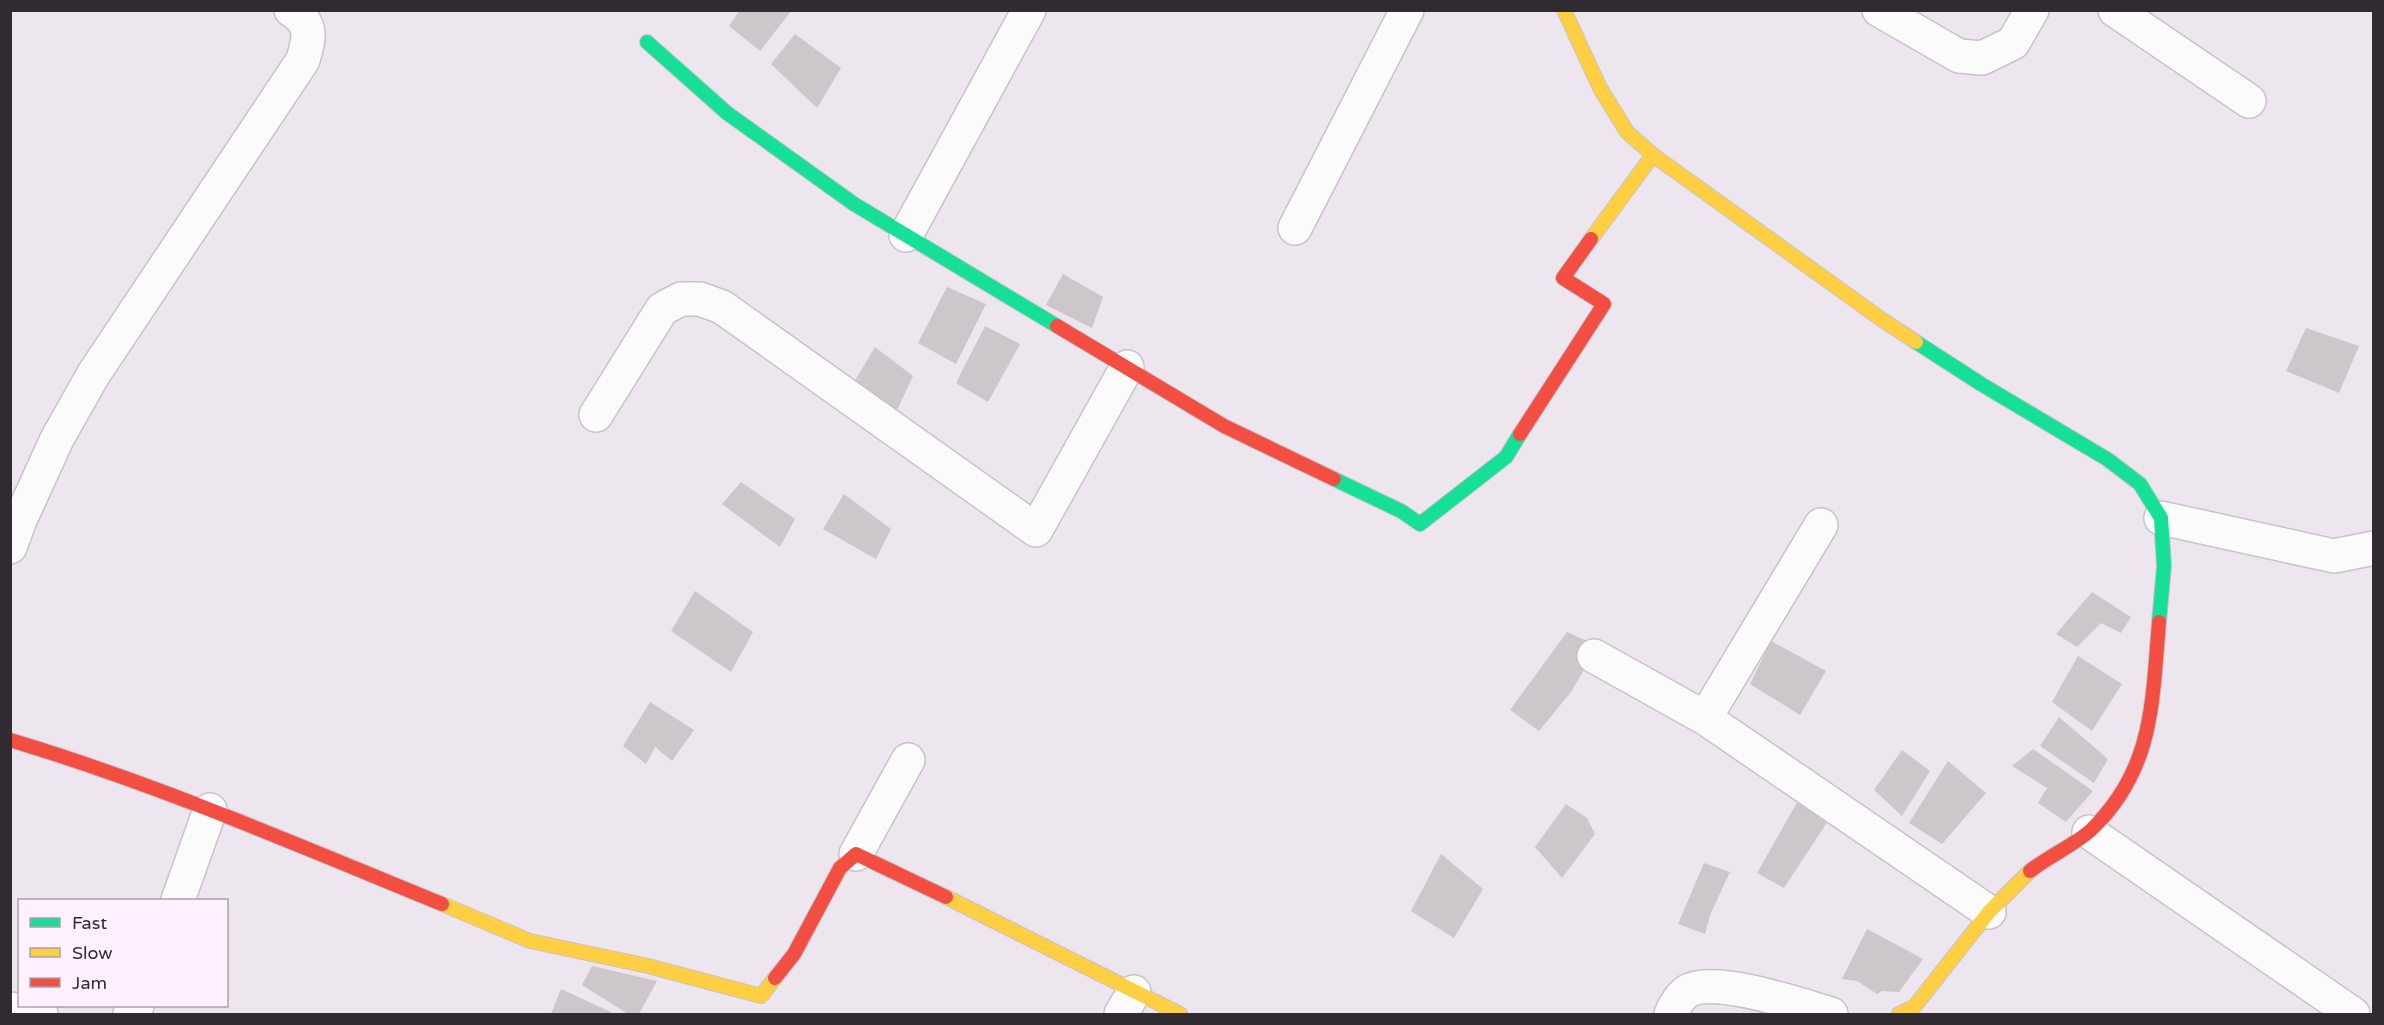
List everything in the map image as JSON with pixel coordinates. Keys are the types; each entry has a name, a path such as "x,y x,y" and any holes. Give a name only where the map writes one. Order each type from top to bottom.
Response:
{"street":[{"path":"10,547 57,440 93,375 303,60 308,44 308,28 301,17 291,10"},
{"path":"906,235 1029,10"},
{"path":"1295,228 1407,10"},
{"path":"1564,10 1600,88 1627,132 1653,155 1881,319 1981,384 2107,459 2140,484 2161,518 2164,566 2151,723 2134,773 2113,806 2089,832 2024,875 1989,912 1914,1007 1899,1014"},
{"path":"1879,10 1959,56 1982,58 2013,43 2032,10"},
{"path":"2115,10 2249,101"},
{"path":"647,42 727,113 854,204 1224,426 1401,511 1420,524 1506,457 1604,304 1563,278 1653,155"},
{"path":"596,415 662,309 681,299 700,299 722,308 1036,530 1127,367"},
{"path":"2161,518 2334,556 2373,548"},
{"path":"1706,718 1821,525"},
{"path":"1594,656 1706,718 1989,912"},
{"path":"10,740 67,757 210,810 530,941 648,966 759,1005 794,954 840,868 856,854 908,760"},
{"path":"178,899 210,810"},
{"path":"2089,832 2353,1014"},
{"path":"856,854 883,865 1128,1003 1180,1014"},
{"path":"1671,1014 1673,1007 1689,990 1713,985 1784,1000 1831,1014"},
{"path":"10,1009 40,1014"}],"building":[{"path":"740,10 792,10 760,51 729,26"},
{"path":"795,34 841,68 817,108 771,64"},
{"path":"1063,274 1103,297 1092,328 1046,305"},
{"path":"947,287 986,304 956,364 918,343"},
{"path":"985,326 1020,344 988,402 956,383"},
{"path":"2306,328 2359,346 2339,393 2286,371"},
{"path":"875,347 913,376 892,421 850,389"},
{"path":"741,482 795,519 780,547 722,504"},
{"path":"844,494 891,529 876,559 823,529"},
{"path":"695,591 753,632 731,672 671,631"},
{"path":"2092,592 2131,617 2121,633 2101,623 2077,647 2056,634"},
{"path":"1567,632 1598,646 1571,692 1539,731 1510,710"},
{"path":"1771,641 1826,671 1800,715 1750,684"},
{"path":"2078,656 2122,684 2092,731 2052,702"},
{"path":"650,702 694,730 672,761 655,747 646,764 623,746"},
{"path":"2059,717 2108,759 2094,783 2040,746"},
{"path":"2033,749 2093,791 2066,822 2038,803 2047,788 2012,766"},
{"path":"1902,750 1930,771 1902,816 1874,790"},
{"path":"1948,761 1986,793 1942,844 1909,823"},
{"path":"1799,799 1828,821 1784,888 1757,873"},
{"path":"1566,804 1587,818 1595,834 1562,878 1535,847"},
{"path":"1441,854 1483,889 1454,938 1411,911"},
{"path":"1704,863 1730,872 1710,915 1705,934 1678,924"},
{"path":"1867,929 1923,959 1899,992 1882,991 1877,994 1857,981 1842,979"},
{"path":"592,966 657,981 639,1014 628,1014 582,985"},
{"path":"561,989 615,1014 551,1014"}],"traffic: fast":[{"path":"647,42 727,113 854,204 1057,326"},
{"path":"1916,342 1981,384 2107,459 2140,484 2161,518 2164,566 2159,622"},
{"path":"1334,479 1401,511 1420,524 1506,457 1520,434"}],"traffic: slow":[{"path":"1564,10 1600,88 1627,132 1653,155 1916,342"},
{"path":"1591,239 1653,155"},
{"path":"1899,1014 1914,1007 1989,912 2030,871"},
{"path":"946,897 1180,1014"},
{"path":"442,904 530,941 648,966 761,996 775,978"}],"traffic: jam":[{"path":"1520,434 1604,304 1563,278 1591,239"},
{"path":"1057,326 1224,426 1334,479"},
{"path":"2030,871 2091,830 2112,807 2127,783 2146,734 2151,707 2159,622"},
{"path":"10,740 174,796 442,904"},
{"path":"775,978 794,954 840,868 856,854 946,897"}]}
